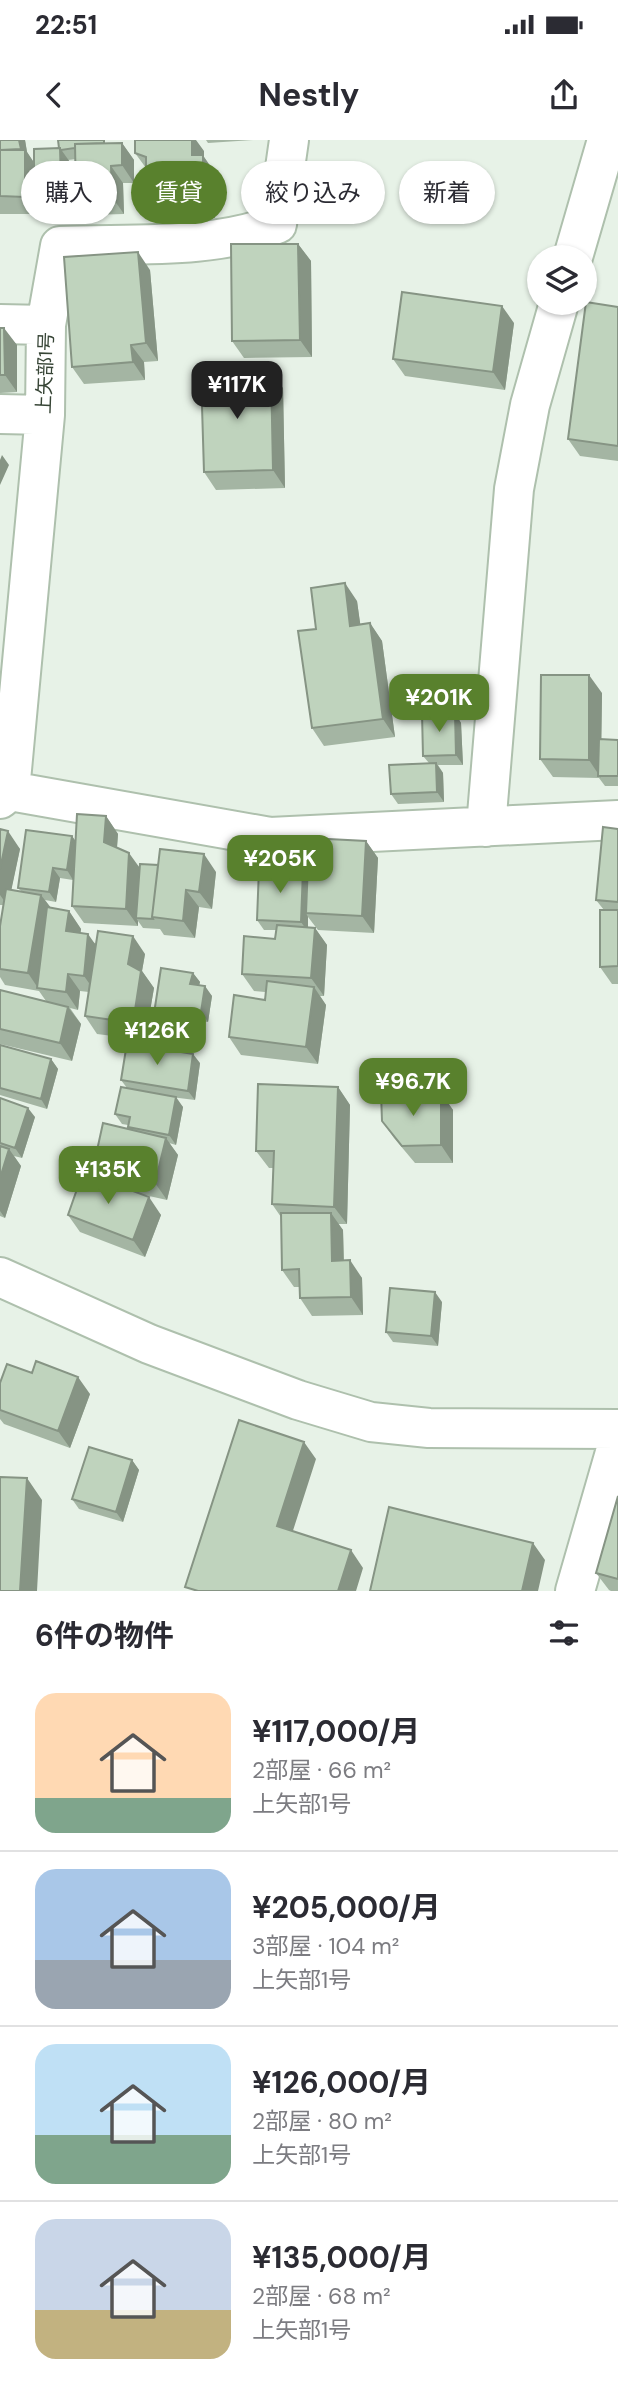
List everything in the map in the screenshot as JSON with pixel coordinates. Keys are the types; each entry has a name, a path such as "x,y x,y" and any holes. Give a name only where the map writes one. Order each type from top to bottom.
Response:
{"street":[{"name":"上矢部1号","path":"5,795 45,415 46,325 60,246 218,239 250,235 277,224 289,140"},
{"path":"576,245 607,140"},
{"path":"486,827 514,489 530,405 556,315"},
{"path":"0,324 46,325"},
{"path":"0,414 45,415"},
{"path":"5,795 270,837 618,820"},
{"path":"0,1277 149,1344 298,1400 371,1422 429,1428 618,1429"},
{"path":"575,1591 618,1442"}],"building":[{"path":"0,140 19,140 21,149 0,150"},
{"path":"58,140 104,140 104,143 75,144 75,148 61,150"},
{"path":"135,140 192,140 192,155 203,155 203,161 146,161 146,157 135,153"},
{"path":"122,143 122,165 117,165 117,161 75,161 75,144"},
{"path":"60,148 60,161 34,161 34,149"},
{"path":"0,150 25,150 25,161 21,161 21,197 0,196"},
{"path":"231,244 298,244 300,340 232,341"},
{"path":"138,252 146,343 131,345 133,362 72,367 64,257"},
{"path":"402,292 502,306 493,372 393,359"},
{"path":"597,304 618,307 618,446 568,439 584,315 597,315"},
{"path":"0,328 4,328 5,375 0,375"},
{"path":"271,371 273,470 204,472 201,373"},
{"path":"345,583 350,626 370,623 383,719 312,728 298,631 316,629 311,588"},
{"path":"541,675 589,675 589,760 540,759"},
{"path":"422,713 455,713 456,755 423,756"},
{"path":"599,739 618,740 618,776 598,776"},
{"path":"436,763 437,792 391,794 389,765"},
{"path":"77,814 106,816 104,842 129,853 126,909 72,906"},
{"path":"603,827 618,829 618,902 596,900"},
{"path":"0,829 8,831 0,869"},
{"path":"26,830 72,836 67,870 53,868 49,892 18,888"},
{"path":"309,838 366,841 362,916 306,913"},
{"path":"160,849 204,854 199,892 186,890 183,921 152,917"},
{"path":"140,864 158,865 153,919 136,918"},
{"path":"259,868 303,870 301,922 257,920"},
{"path":"6,889 41,895 28,973 0,969 0,926"},
{"path":"47,907 69,911 66,931 88,934 84,976 68,974 66,992 37,988"},
{"path":"600,910 618,910 618,966 600,967"},
{"path":"277,925 315,928 311,978 242,974 244,936 275,939"},
{"path":"98,931 133,936 128,964 141,971 133,1023 85,1016"},
{"path":"161,968 193,973 190,984 205,986 201,1012 185,1010 181,1039 151,1033"},
{"path":"267,981 314,987 306,1047 229,1037 234,995 265,1000"},
{"path":"0,990 68,1007 60,1043 0,1029"},
{"path":"127,1043 193,1054 188,1091 121,1080"},
{"path":"0,1045 51,1059 41,1099 0,1088"},
{"path":"258,1084 338,1087 334,1207 272,1204 274,1151 256,1151"},
{"path":"121,1087 176,1097 169,1135 128,1127 130,1117 115,1114"},
{"path":"381,1093 441,1093 441,1145 402,1146 382,1121"},
{"path":"0,1098 28,1108 15,1148 0,1143"},
{"path":"103,1123 166,1138 155,1183 116,1174 119,1161 96,1155"},
{"path":"0,1146 9,1149 0,1178"},
{"path":"83,1172 149,1197 133,1240 68,1215"},
{"path":"281,1213 331,1213 332,1261 350,1260 351,1297 300,1298 299,1269 282,1270"},
{"path":"390,1288 435,1292 431,1336 386,1332"},
{"path":"36,1361 78,1377 58,1431 0,1410 0,1383 7,1364 32,1373"},
{"path":"239,1420 304,1442 277,1526 351,1550 338,1591 198,1591 185,1587"},
{"path":"89,1447 132,1460 116,1512 72,1499"},
{"path":"0,1477 27,1478 20,1591 0,1591"},
{"path":"618,1496 618,1579 596,1573"},
{"path":"389,1507 533,1543 522,1591 370,1591"}]}
